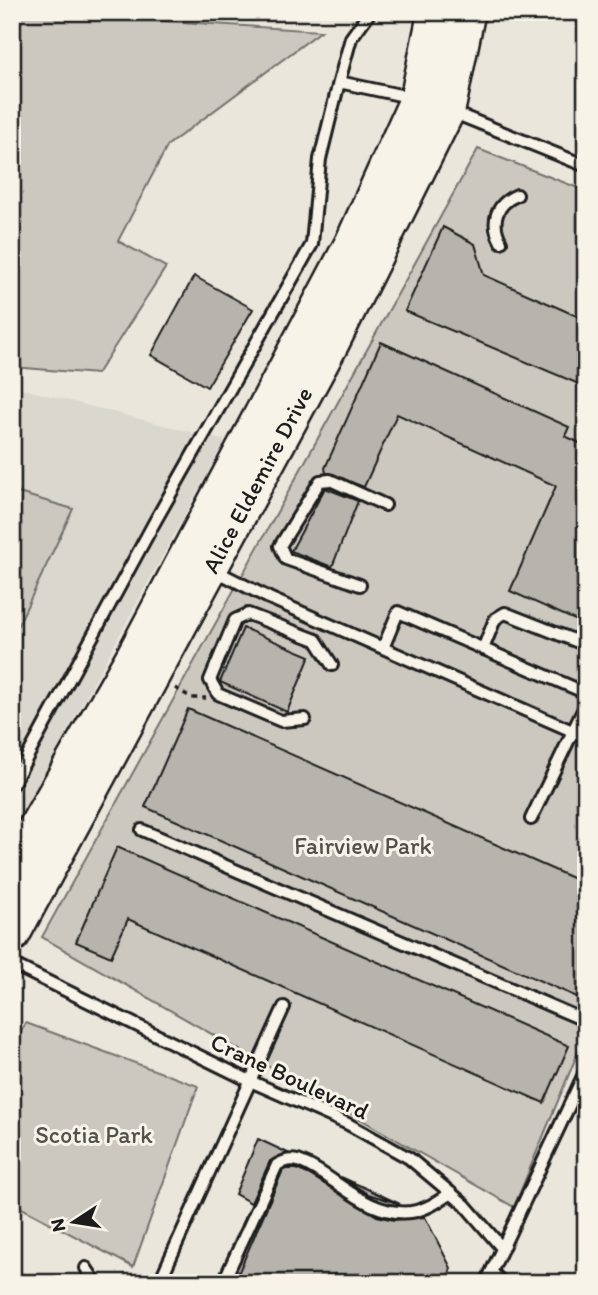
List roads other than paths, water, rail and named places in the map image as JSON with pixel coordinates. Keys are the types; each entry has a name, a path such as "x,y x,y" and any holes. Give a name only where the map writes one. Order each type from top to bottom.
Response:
{"main road":[{"name":"Alice Eldemire Drive","path":"12,870 135,655 353,243 432,104 436,12"},
{"name":"Alice Eldemire Drive","path":"12,934 331,343 432,104 467,12"}],"lane":[{"path":"12,785 154,523 312,244 320,159 339,82 351,38 370,12"},
{"path":"339,82 432,104 586,166"},
{"path":"501,242 495,223 496,214 508,198 517,195"},
{"path":"359,585 286,559 280,546 320,481 330,480 385,505"},
{"path":"210,568 269,598 586,737"},
{"path":"383,648 398,612 586,693"},
{"path":"483,649 495,619 505,613 586,645"},
{"path":"304,719 281,720 218,694 210,680 235,620 248,614 316,640 332,664"},
{"path":"531,819 586,704"},
{"path":"142,830 586,1021"},
{"name":"Crane Boulevard","path":"12,964 250,1081 360,1131 409,1158 465,1205 502,1248"},
{"path":"159,1283 284,1007"},
{"path":"502,1283 489,1278 586,1070"},
{"path":"223,1283 277,1165 283,1161 296,1160 341,1189 383,1209 411,1212 434,1204 451,1193"},
{"path":"86,1268 96,1283"}],"park label":[{"name":"Fairview Park","path":"363,845"},
{"name":"Scotia Park","path":"94,1134"}]}
